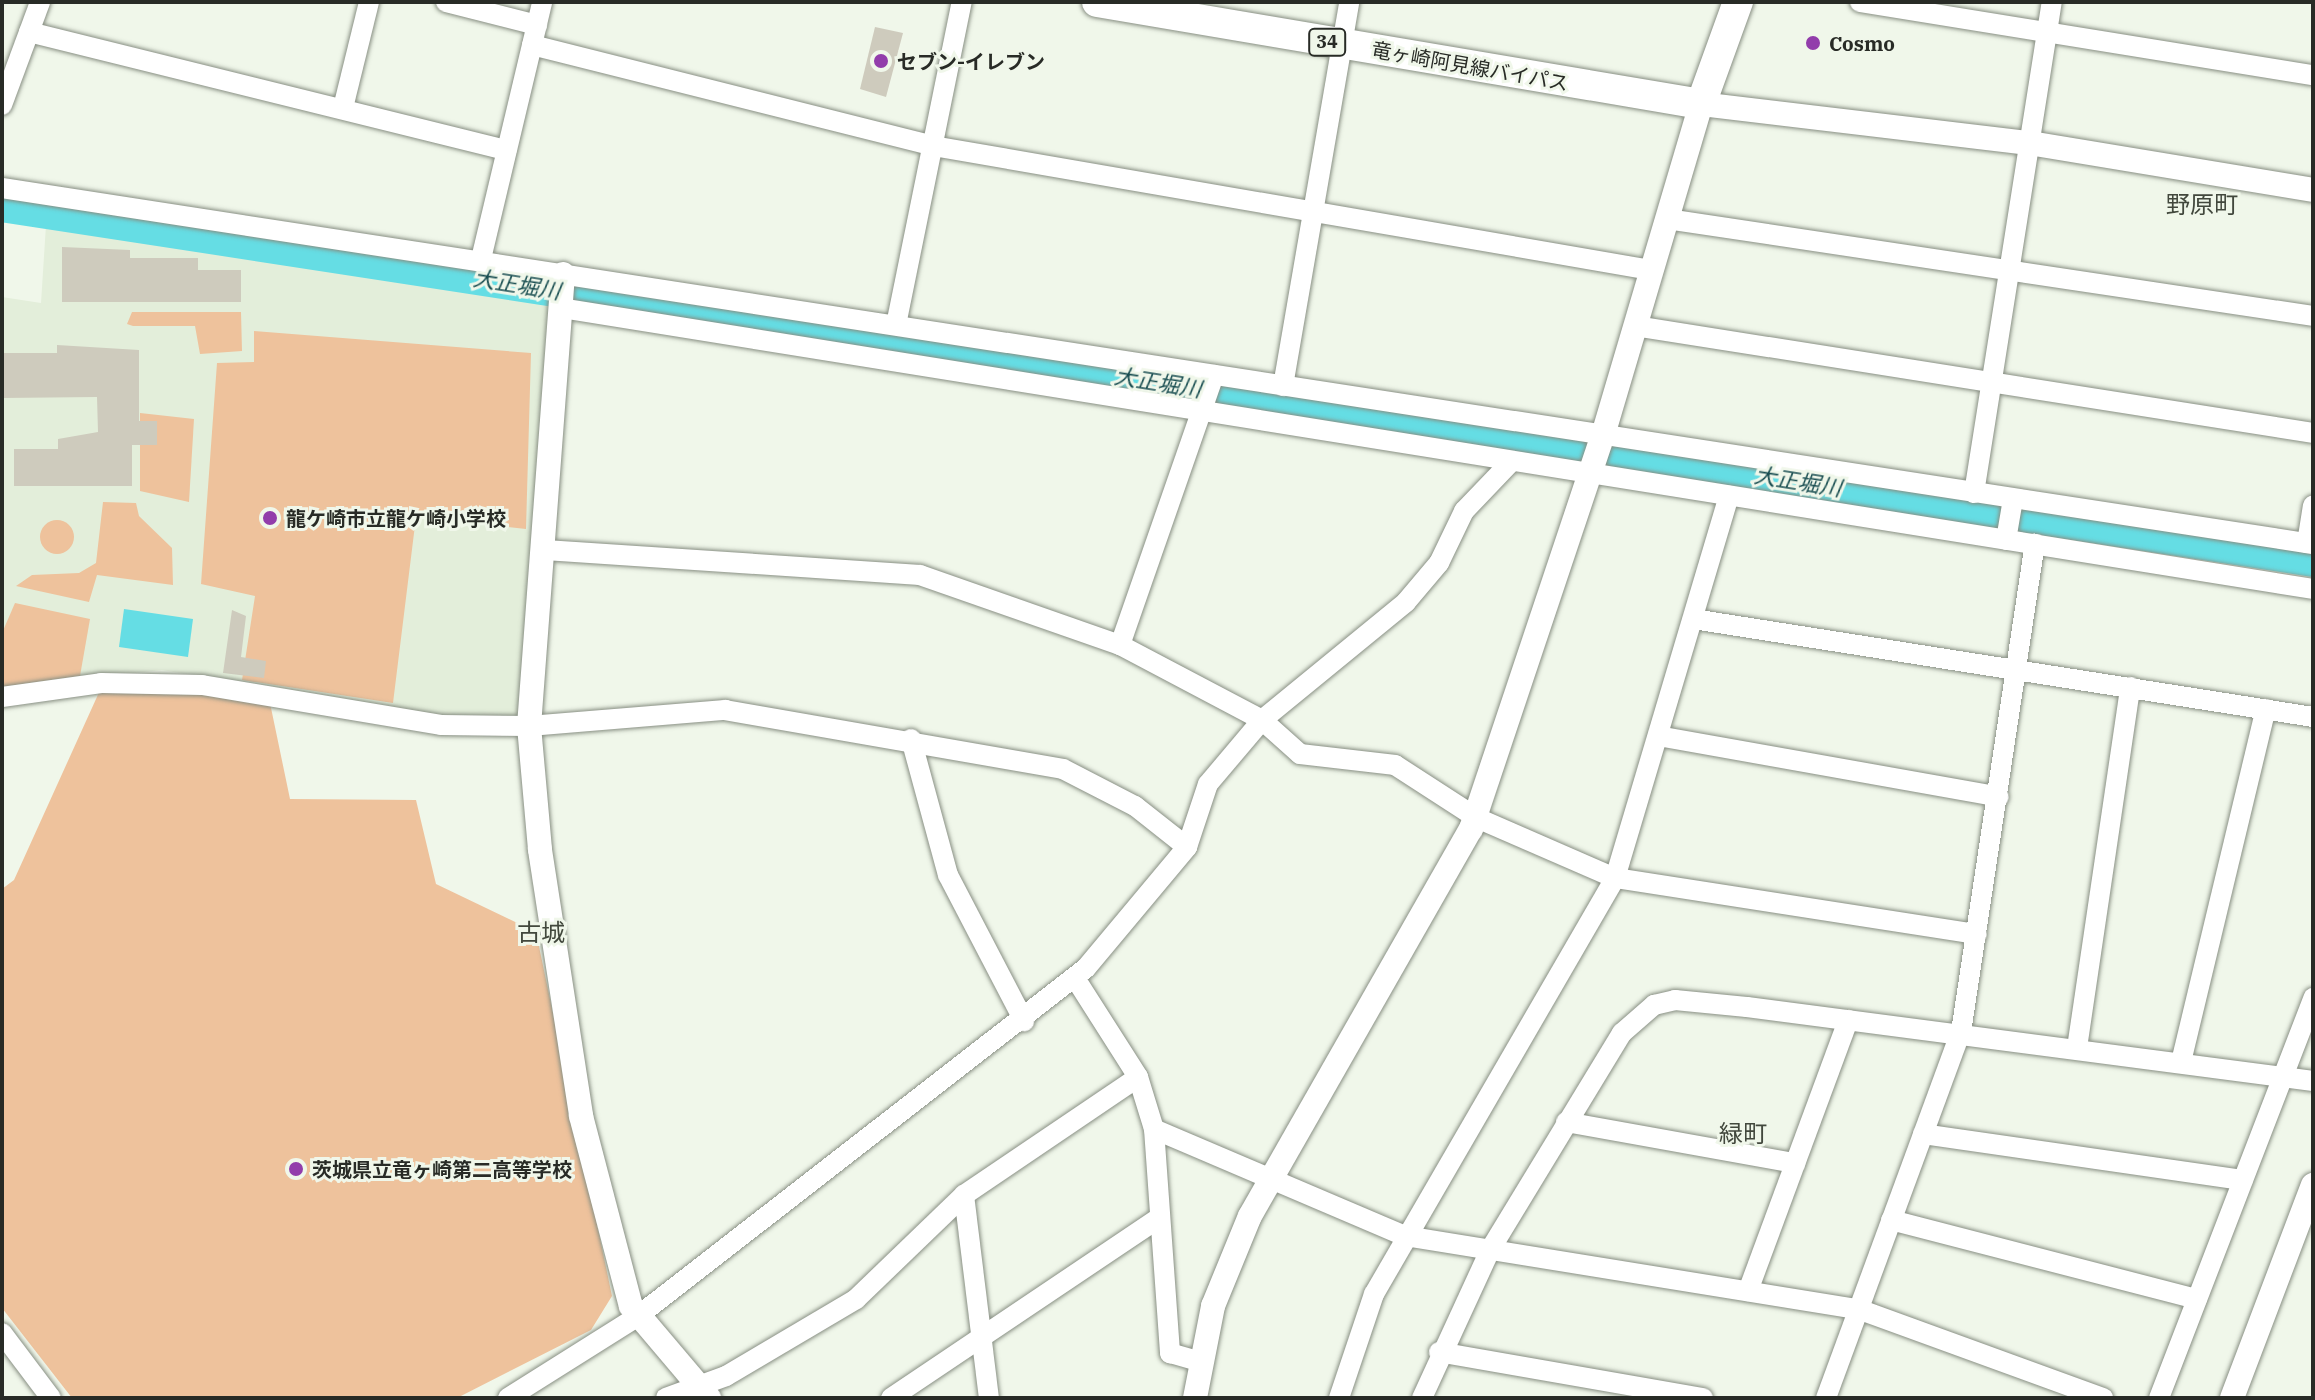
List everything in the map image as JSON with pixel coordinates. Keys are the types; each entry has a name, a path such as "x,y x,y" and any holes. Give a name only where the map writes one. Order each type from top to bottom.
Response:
{"main road":[{"name":"竜ヶ崎阿見線バイパス","path":"1097,2 1701,104"},
{"path":"1701,104 1738,2"}],"street":[{"path":"2,105 40,2"},
{"path":"343,108 369,2"},
{"path":"446,2 537,25"},
{"path":"481,259 542,2"},
{"path":"896,325 962,2"},
{"path":"1283,386 1349,2"},
{"path":"1860,2 2313,75"},
{"path":"1974,493 2052,2"},
{"path":"29,32 507,150"},
{"path":"532,45 933,146 1651,270"},
{"path":"1195,1398 1198,1361 1213,1306 1271,1175 1475,817 1603,435 1701,104 2030,143 2313,190"},
{"path":"2,188 481,259 1213,379 1283,386 1974,493 2013,502 2310,544 2313,505"},
{"path":"1667,219 2010,268 2313,316"},
{"path":"563,274 545,550 529,726 540,850 581,1116 638,1316 703,1392"},
{"path":"561,308 1207,406 1512,461 1547,463 1590,474 2006,536 2035,544 2313,589"},
{"path":"1635,326 2313,433"},
{"path":"1120,645 1207,406 1213,379"},
{"path":"1547,463 1556,429"},
{"path":"508,1398 638,1316 1024,1021 1075,978 1187,847 1208,784 1262,720 1406,602 1439,563 1464,511 1512,461"},
{"path":"1339,1398 1374,1294 1615,878 1729,496"},
{"path":"2006,536 2013,502"},
{"path":"1826,1398 1961,1032 2020,668 2035,544"},
{"path":"545,550 920,575 1120,645 1262,720 1300,754 1395,765 1475,817 1615,878 1977,934"},
{"path":"1693,619 2020,668 2313,717"},
{"path":"2,697 101,683 202,685 441,725 529,726 725,710 911,739 1063,769 1135,806 1187,847"},
{"path":"2077,1048 2130,687"},
{"path":"2181,1062 2266,709"},
{"path":"1658,736 1999,797"},
{"path":"911,739 948,875 1024,1021"},
{"path":"1075,978 1138,1077 1154,1129 1170,1353 1198,1361"},
{"path":"2159,1398 2313,998"},
{"path":"1422,1398 1439,1352 1490,1250 1622,1033 1654,1005 1675,1000 1961,1032 2313,1081"},
{"path":"1748,1291 1848,1020"},
{"path":"666,1398 703,1392 856,1299 964,1195 1138,1077"},
{"path":"1566,1122 1795,1163"},
{"path":"1154,1129 1271,1175 1405,1236 1858,1309 2103,1398"},
{"path":"1923,1134 2243,1180"},
{"path":"2232,1398 2313,1185"},
{"path":"964,1195 989,1398"},
{"path":"891,1398 982,1331 1159,1218"},
{"path":"1891,1220 2197,1299"},
{"path":"2,1333 51,1398"},
{"path":"1439,1352 1703,1398"}],"shaded area":[{"name":"龍ケ崎市立龍ケ崎小学校","path":"46,225 548,301 551,366 518,718 440,717 162,670 2,687 2,297 41,303"},
{"path":"132,312 241,312 242,351 200,354 195,326 133,326 127,324"},
{"path":"254,331 531,353 526,529 416,517 393,703 242,680 255,596 201,584 217,363 254,362"},
{"path":"140,413 194,419 189,502 140,491"},
{"path":"103,502 136,503 139,516 172,548 173,585 97,575 89,602 16,586 32,575 79,573 96,563"},
{"path":"57,520 69,525 74,537 69,549 57,554 45,549 40,537 45,525"},
{"path":"15,603 90,619 80,676 2,687 2,633"},
{"name":"茨城県立竜ヶ崎第二高等学校","path":"101,688 210,690 270,703 290,799 416,800 436,884 536,932 612,1296 591,1330 457,1398 72,1398 2,1308 2,889 14,880"}],"water":[{"path":"124,609 193,619 188,657 119,647"}],"building":[{"name":"セブン-イレブン","path":"875,27 903,33 886,97 860,89"},
{"path":"62,247 130,250 130,258 198,258 198,270 241,270 241,302 62,302"},
{"path":"57,345 139,350 139,421 157,421 157,445 132,445 132,486 14,486 14,449 58,449 58,439 98,432 97,397 2,398 2,353 57,353"},
{"path":"232,610 246,616 241,657 266,661 264,678 223,673"}],"waterway":[{"name":"大正堀川","path":"2,205 2313,560"}],"place":[{"name":"Cosmo","path":"1813,43"},
{"name":"セブン-イレブン","path":"881,61"},
{"name":"龍ケ崎市立龍ケ崎小学校","path":"270,518"},
{"name":"茨城県立竜ヶ崎第二高等学校","path":"296,1169"}],"district":[{"name":"野原町","path":"2202,205"},
{"name":"古城","path":"541,933"},
{"name":"緑町","path":"1743,1134"}]}
